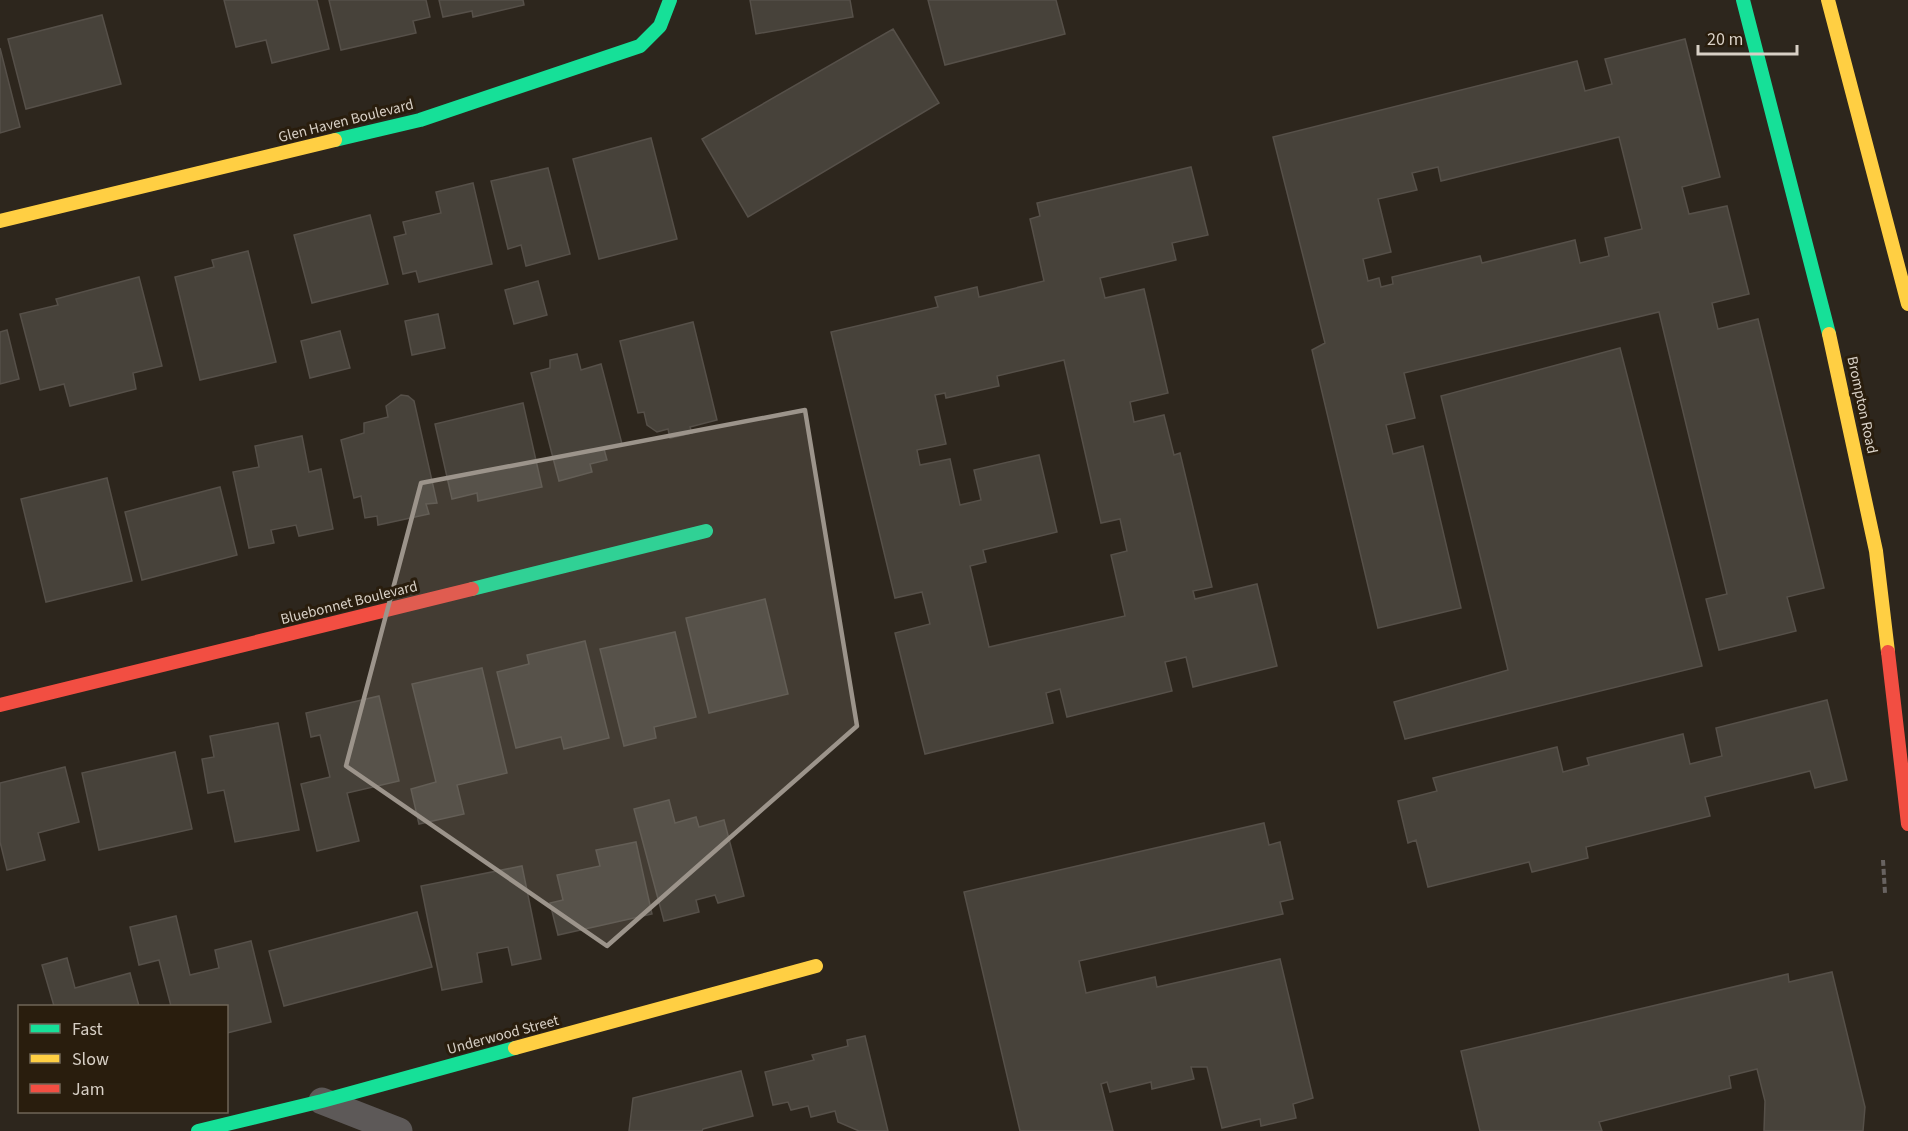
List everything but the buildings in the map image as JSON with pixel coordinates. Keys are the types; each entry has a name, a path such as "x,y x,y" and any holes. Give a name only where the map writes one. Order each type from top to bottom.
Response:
{"street":[{"name":"Glen Haven Boulevard","path":"0,221 420,120 640,46 660,26 670,0"},
{"name":"Brompton Road","path":"1743,0 1828,327 1876,551 1908,824"},
{"path":"1827,0 1908,304"},
{"name":"Bluebonnet Boulevard","path":"0,705 706,531"},
{"name":"Underwood Street","path":"198,1131 322,1101 816,966"},
{"path":"322,1101 399,1131"}],"path":[{"path":"1883,860 1885,893"}],"highlighted area":[{"path":"805,410 857,726 607,946 346,766 421,483"}],"traffic: fast":[{"path":"335,140 420,120 640,46 660,26 670,0"},
{"path":"1743,0 1829,334"},
{"path":"472,589 706,531"},
{"path":"198,1131 322,1101 515,1048"}],"traffic: slow":[{"path":"1828,0 1908,304"},
{"path":"0,221 335,140"},
{"path":"1829,334 1876,551 1888,652"},
{"path":"515,1048 816,966"}],"traffic: jam":[{"path":"0,705 472,589"},
{"path":"1888,652 1908,824"}]}
